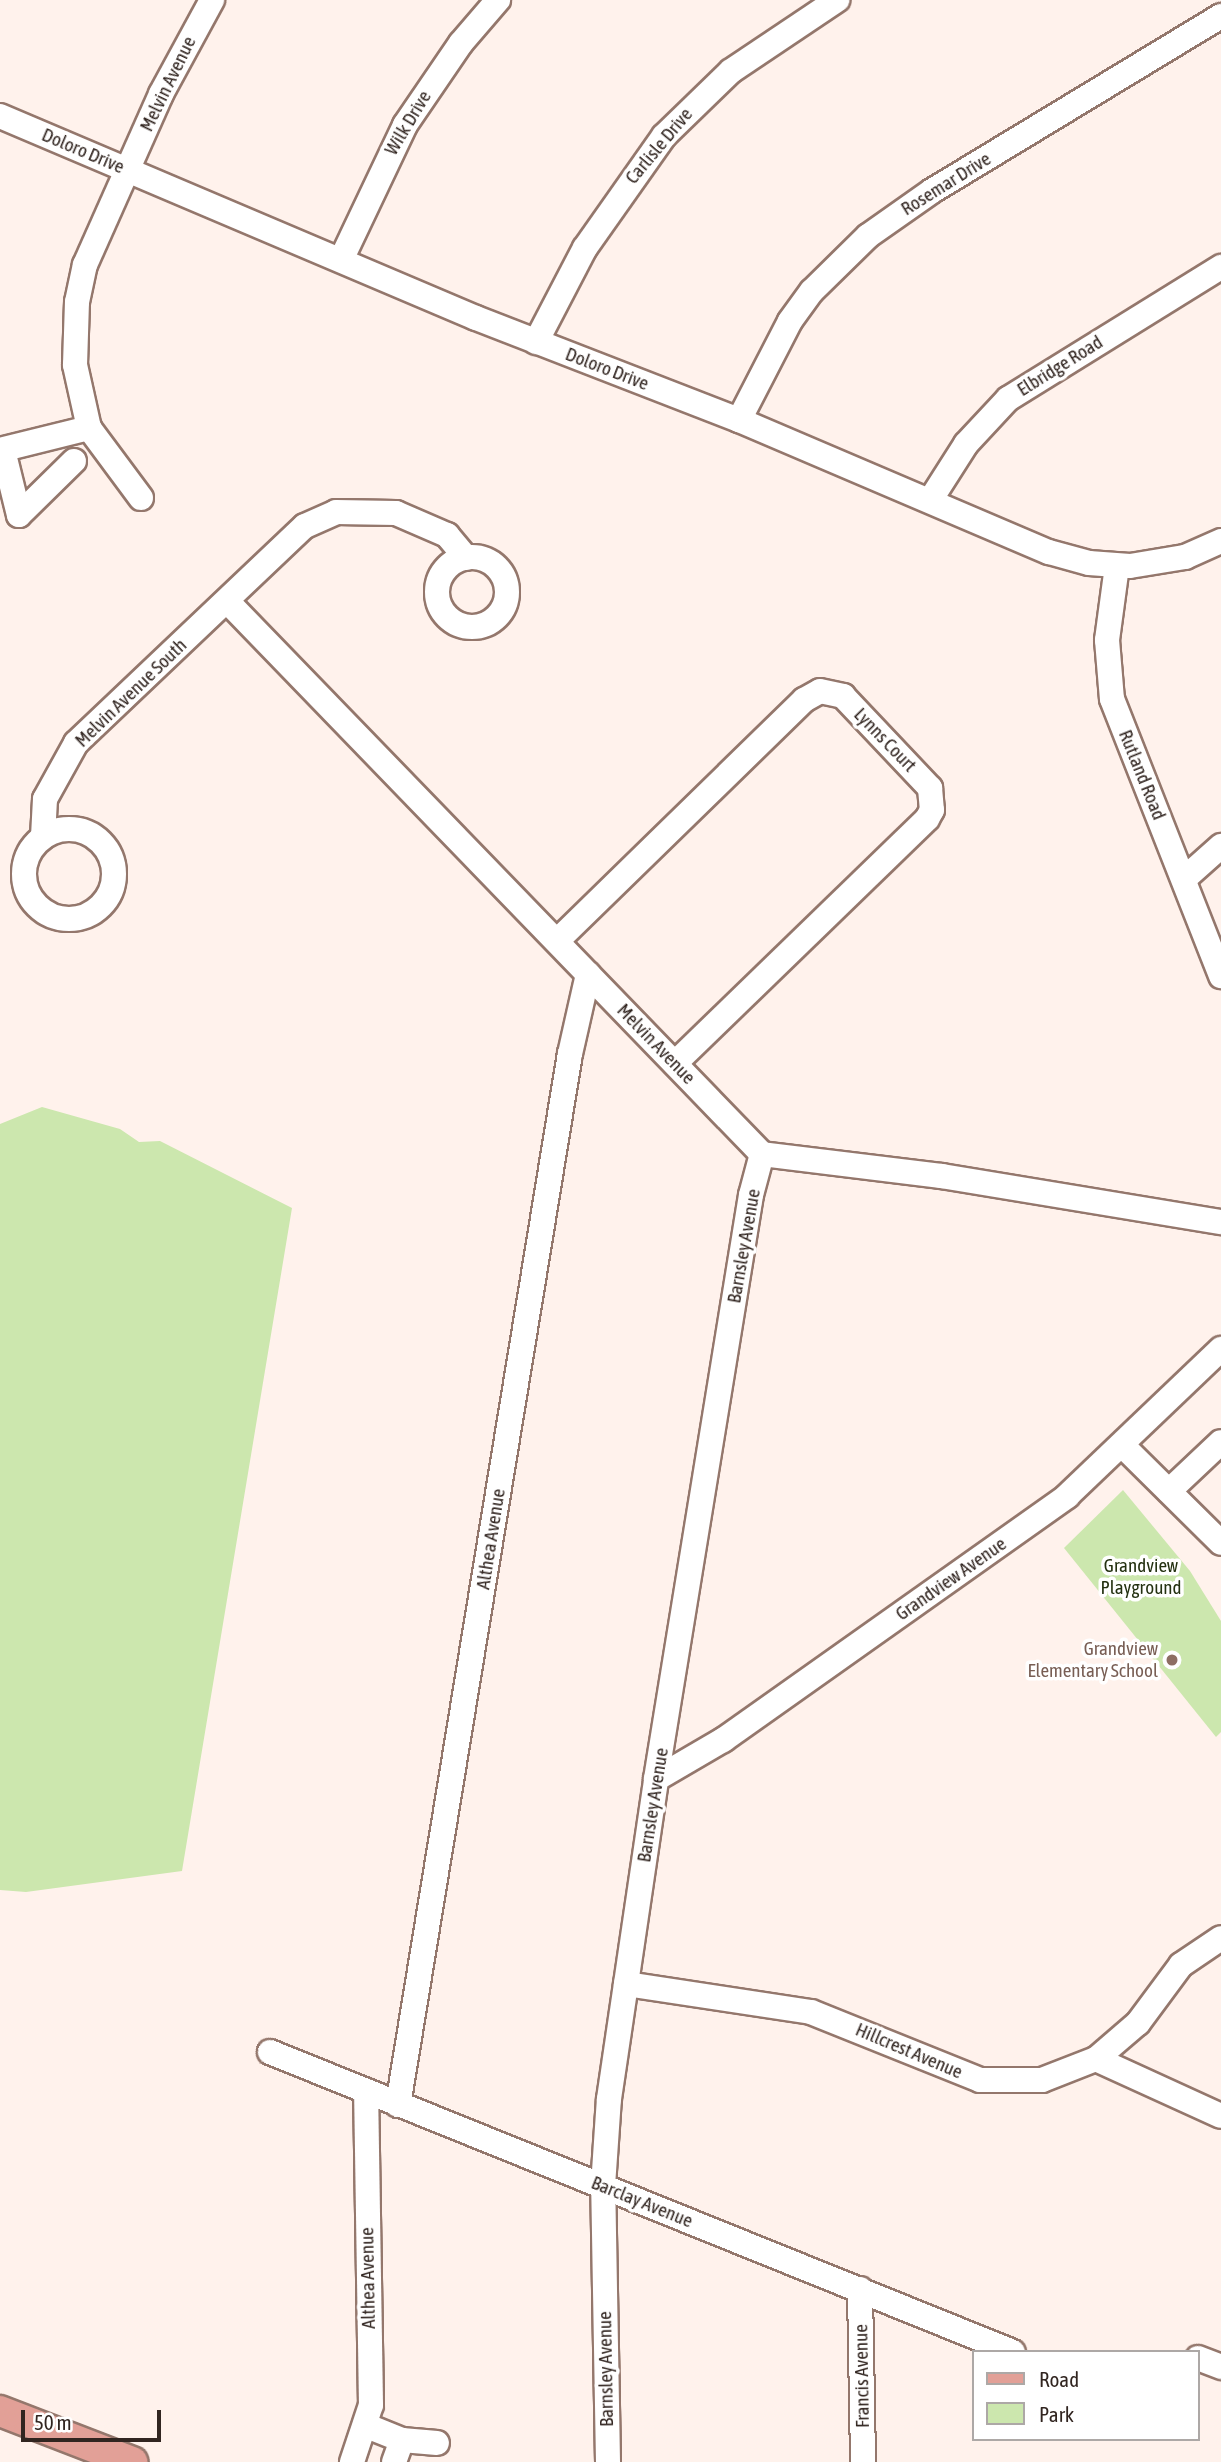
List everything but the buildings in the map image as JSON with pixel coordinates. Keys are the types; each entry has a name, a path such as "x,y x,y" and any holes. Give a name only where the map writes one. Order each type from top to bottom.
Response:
{"main road":[{"path":"0,2411 132,2462"}],"street":[{"name":"Melvin Avenue","path":"127,170 161,94 212,0"},
{"name":"Wilk Drive","path":"341,260 405,125 461,43 498,0"},
{"name":"Carlisle Drive","path":"536,342 585,248 664,136 731,71 837,0"},
{"name":"Rosemar Drive","path":"739,420 790,321 812,291 868,236 932,191 1221,16"},
{"name":"Doloro Drive","path":"0,116 536,342 739,420 931,499 1049,552 1117,566 1185,557 1221,541"},
{"path":"127,170 85,265 77,302 75,365 89,428 141,498"},
{"name":"Elbridge Road","path":"931,499 966,444 1008,399 1221,267"},
{"path":"74,461 19,516 2,450 89,428"},
{"name":"Melvin Avenue South","path":"43,836 45,799 76,743 305,526 336,512 396,513 447,535 466,558"},
{"name":"Rutland Road","path":"1117,566 1107,640 1112,699 1221,976"},
{"name":"Melvin Avenue","path":"228,601 761,1154"},
{"name":"Lynns Court","path":"557,941 804,700 820,691 843,696 930,788 932,810 675,1063"},
{"path":"1184,879 1221,846"},
{"name":"Althea Avenue","path":"398,2105 567,1068 589,974"},
{"path":"761,1154 942,1176 1221,1222"},
{"name":"Barnsley Avenue","path":"608,2462 603,2186 609,2099 656,1779 761,1154"},
{"name":"Grandview Avenue","path":"656,1779 723,1740 1067,1496 1221,1349"},
{"path":"1169,1491 1221,1442"},
{"path":"1122,1445 1221,1543"},
{"name":"Hillcrest Avenue","path":"626,1983 811,2012 980,2080 1042,2080 1096,2059 1138,2023 1181,1965 1221,1938"},
{"name":"Barclay Avenue","path":"270,2052 1008,2350"},
{"path":"1096,2059 1221,2116"},
{"name":"Althea Avenue","path":"352,2462 367,2426 366,2091"},
{"name":"Francis Avenue","path":"860,2289 863,2462"},
{"path":"1200,2359 1221,2367"},
{"path":"367,2426 398,2451 437,2443"}],"green space":[{"path":"42,1107 120,1129 139,1142 160,1141 292,1208 182,1871 26,1892 0,1890 0,1124"},
{"name":"Grandview Playground","path":"1123,1490 1190,1571 1221,1621 1221,1732 1216,1737 1064,1548"}],"place":[{"name":"Grandview Elementary School","path":"1172,1660"}]}
